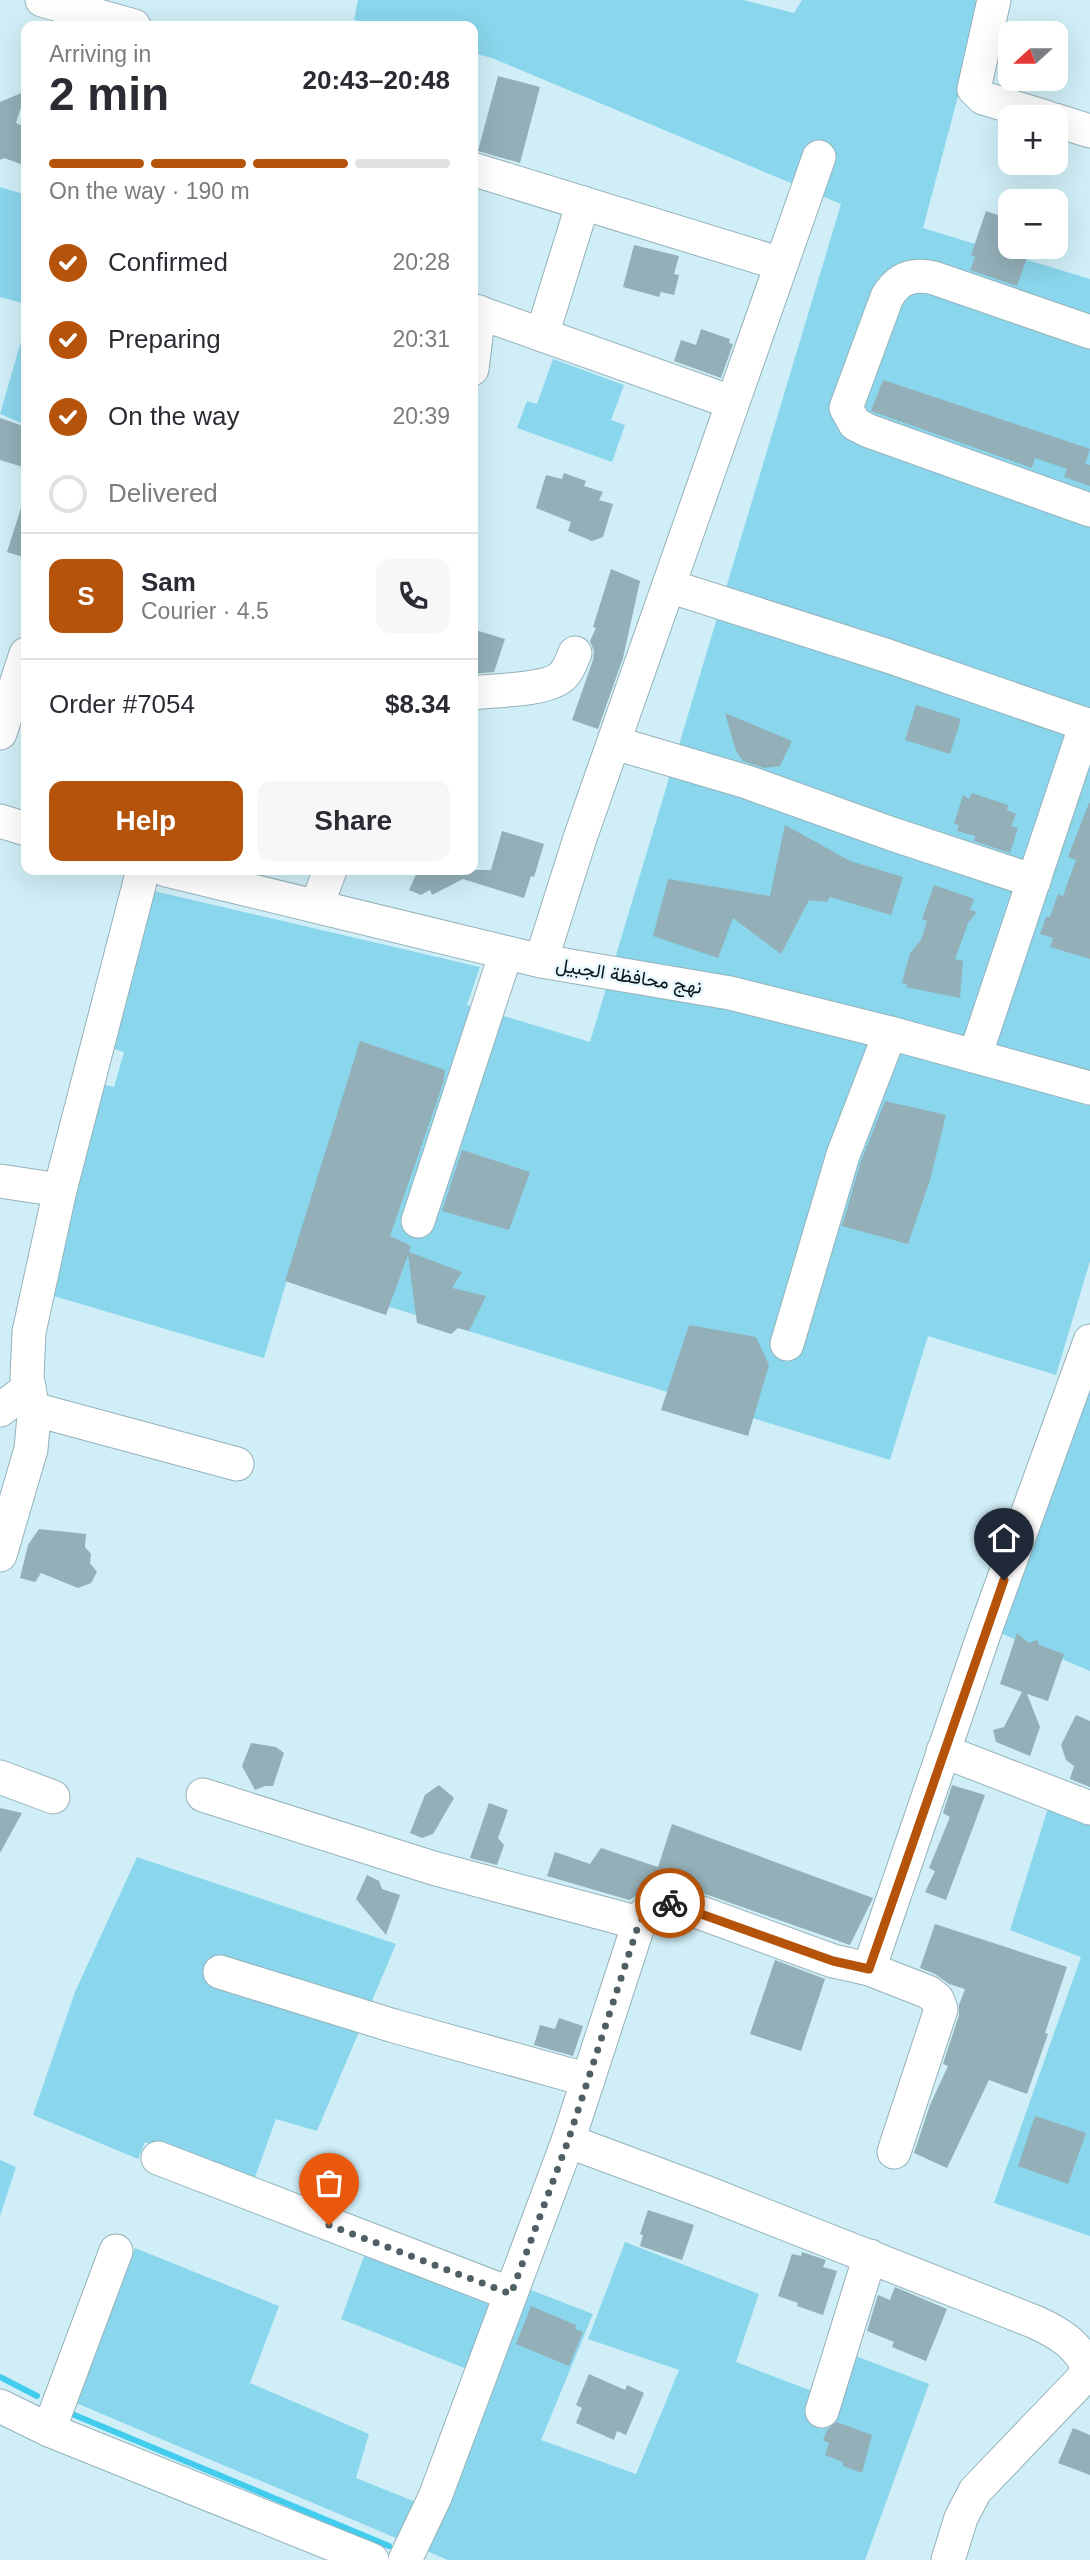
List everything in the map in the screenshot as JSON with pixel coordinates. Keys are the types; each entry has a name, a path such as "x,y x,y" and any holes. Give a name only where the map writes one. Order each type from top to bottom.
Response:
{"street":[{"path":"42,0 116,21"},
{"path":"994,0 974,89 983,98 1006,105"},
{"path":"1068,124 1090,131"},
{"path":"541,961 580,838 819,157"},
{"path":"478,171 781,264"},
{"path":"542,335 583,203"},
{"path":"1090,332 934,278 912,276 898,283 887,297 846,408 855,424 869,431 1090,510"},
{"path":"478,312 732,402"},
{"path":"669,586 888,656 1088,725 975,1056"},
{"path":"478,693 523,689 554,682 564,675 575,653"},
{"path":"0,733 21,669"},
{"path":"615,743 747,782 1034,881"},
{"path":"0,821 21,827"},
{"path":"0,1555 31,1449 31,1399 27,1377 30,1332 60,1190 142,875"},
{"name":"نهج محافظة الجبيل","path":"199,875 541,961 730,993 890,1033 1090,1088"},
{"path":"317,905 328,875"},
{"path":"418,1221 506,953"},
{"path":"787,1344 843,1155 890,1033"},
{"path":"0,1181 60,1190"},
{"path":"869,1969 943,1751 1090,1341"},
{"path":"0,1410 31,1399 237,1464"},
{"path":"943,1751 1090,1808"},
{"path":"0,1777 53,1797"},
{"path":"203,1795 432,1868 639,1923"},
{"path":"405,2560 435,2497 568,2141 639,1923 652,1905 661,1902 674,1903 833,1961 869,1969 928,1992 937,1999 941,2009 894,2152"},
{"path":"220,1972 394,2026 587,2080"},
{"path":"568,2141 1035,2322 1062,2335 1084,2357 1090,2371 975,2491 961,2518 948,2560"},
{"path":"158,2158 511,2294"},
{"path":"48,2430 116,2251"},
{"path":"822,2410 870,2256"},
{"path":"0,2406 48,2430 372,2560"}],"shaded area":[{"path":"358,0 743,0 794,13 802,0 983,2 923,228 998,251 998,259 1025,259 1090,279 1090,1261 1056,1375 928,1336 890,1460 288,1276 264,1358 47,1294 102,1084 114,1087 124,1052 111,1048 154,891 480,967 467,1005 590,1042 841,204 478,54 478,21 354,20"},
{"path":"0,187 21,193 21,303 0,297"},
{"path":"21,341 21,423 0,414"},
{"path":"553,359 624,385 611,420 625,425 612,462 517,428 527,401 537,404"},
{"path":"1090,1351 1090,1671 977,1623"},
{"path":"1049,1805 1090,1822 1090,2236 994,2203 1081,1957 1010,1930"},
{"path":"137,1857 396,1944 317,2131 276,2119 254,2180 145,2142 138,2159 33,2115 75,1992"},
{"path":"0,2160 16,2167 0,2216"},
{"path":"374,2229 593,2314 541,2440 636,2474 679,2370 588,2339 625,2242 759,2294 736,2362 812,2391 827,2345 929,2384 865,2560 448,2560 76,2403 135,2248 279,2306 250,2383 369,2434 356,2478 423,2505 472,2371 341,2319"}],"building":[{"path":"498,76 540,87 520,163 478,151"},
{"path":"21,93 21,107 16,123 21,125 21,164 4,158 0,160 0,102"},
{"path":"986,211 998,215 998,259 1027,259 1017,286 970,270 975,257 971,255"},
{"path":"634,245 679,256 674,274 679,275 674,295 661,292 659,297 623,287"},
{"path":"701,329 730,339 729,343 733,344 721,378 674,361 681,340 696,345"},
{"path":"883,380 1090,449 1085,464 1090,465 1090,486 1064,477 1067,469 1035,458 1032,468 871,411"},
{"path":"0,418 21,425 21,466 0,460"},
{"path":"564,473 586,481 584,486 603,492 599,500 613,504 603,537 592,541 568,531 571,522 536,508 546,475 562,479"},
{"path":"21,508 21,556 7,552"},
{"path":"611,569 640,581 623,658 598,729 572,720 593,660 594,651 590,641 596,628 593,627"},
{"path":"478,631 505,639 494,672 478,673"},
{"path":"916,705 961,719 950,754 905,740"},
{"path":"725,713 792,741 780,766 764,768 743,761 736,751"},
{"path":"972,793 1008,805 1007,810 1016,814 1011,826 1018,828 1010,853 974,841 975,836 957,831 959,825 954,824 963,795 969,799"},
{"path":"1089,803 1090,959 1050,947 1053,938 1040,934 1046,917 1050,917 1058,894 1063,896 1076,860 1068,857"},
{"path":"785,825 850,861 903,877 891,915 830,897 827,902 809,900 781,954 733,918 718,958 653,936 668,879 770,896"},
{"path":"502,831 544,844 524,898 463,879 432,895 430,890 421,895 409,890 416,875 478,875 478,870 491,870"},
{"path":"934,885 974,899 970,910 977,912 968,923 955,959 963,961 960,998 906,987 907,984 902,983 910,953 921,940 927,921 922,919"},
{"path":"360,1041 445,1070 444,1080 390,1236 411,1246 409,1252 462,1272 452,1288 486,1296 469,1331 458,1328 451,1334 417,1323 408,1255 386,1315 285,1281"},
{"path":"885,1101 946,1115 930,1180 908,1244 842,1226 861,1161"},
{"path":"462,1150 530,1172 509,1230 442,1211"},
{"path":"689,1325 756,1337 769,1365 748,1436 661,1410"},
{"path":"39,1529 86,1534 85,1547 91,1554 90,1563 97,1572 91,1583 78,1588 41,1573 35,1582 20,1578 28,1545"},
{"path":"1017,1633 1029,1643 1037,1640 1039,1645 1064,1654 1048,1701 1027,1694 1040,1727 1030,1756 996,1742 993,1730 1004,1727 1022,1692 1000,1684"},
{"path":"1076,1715 1090,1721 1090,1787 1070,1779 1074,1766 1066,1760 1061,1745"},
{"path":"251,1743 276,1747 284,1753 273,1786 255,1790 242,1766"},
{"path":"439,1785 454,1798 433,1834 422,1838 410,1833 425,1795"},
{"path":"952,1785 985,1795 946,1900 925,1892 935,1871 929,1868 950,1817 943,1813"},
{"path":"489,1803 508,1810 498,1838 504,1845 497,1865 470,1858"},
{"path":"0,1808 22,1813 0,1853"},
{"path":"672,1824 873,1898 850,1945 677,1884 652,1886 629,1900 547,1876 555,1852 590,1864 601,1848 658,1867"},
{"path":"367,1875 379,1881 382,1889 400,1895 386,1935 356,1899"},
{"path":"935,1924 1067,1967 1027,2094 989,2080 947,2168 914,2153 930,2105 948,2066 943,2064 965,1989 949,1984 920,1968"},
{"path":"775,1960 825,1979 801,2051 750,2034"},
{"path":"559,2018 583,2026 573,2056 534,2045 540,2025 555,2029"},
{"path":"1035,2116 1086,2133 1068,2184 1018,2166"},
{"path":"648,2210 694,2225 682,2260 640,2246 643,2235 640,2234"},
{"path":"802,2252 826,2260 823,2267 837,2271 823,2315 778,2296 792,2254 801,2256"},
{"path":"895,2287 947,2309 926,2361 892,2347 894,2342 867,2331 878,2295 890,2300"},
{"path":"531,2306 576,2325 575,2329 583,2332 569,2366 516,2344"},
{"path":"589,2374 625,2390 627,2385 644,2393 626,2435 617,2431 614,2440 576,2423 582,2408 576,2405"},
{"path":"837,2422 872,2435 862,2473 825,2455 829,2443 823,2440 827,2430"},
{"path":"1073,2428 1090,2435 1090,2475 1058,2463"}],"waterway":[{"path":"0,2377 37,2396"},
{"path":"72,2414 389,2546"}],"way so far":[{"path":"329,2225 511,2294 568,2141 639,1923 652,1905 670,1903"}],"route":[{"path":"670,1903 833,1961 869,1969 1004,1580"}]}
